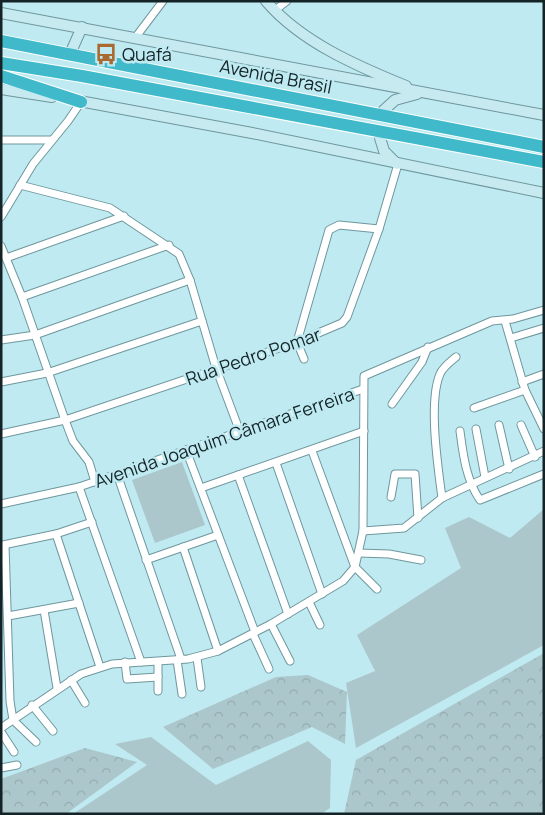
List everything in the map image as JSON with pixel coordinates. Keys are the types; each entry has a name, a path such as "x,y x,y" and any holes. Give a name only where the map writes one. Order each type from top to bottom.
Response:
{"highway":[{"name":"Avenida Brasil","path":"1,41 544,148"},
{"name":"Avenida Brasil","path":"1,63 82,76 544,162"},
{"path":"1,76 81,102"}],"street":[{"path":"136,38 163,1"},
{"path":"266,1 274,11 320,44 380,75 425,94"},
{"path":"274,11 287,1"},
{"name":"Avenida Brasil","path":"1,13 544,115"},
{"path":"70,54 82,27"},
{"path":"380,75 389,87 385,109 401,98 425,94"},
{"path":"1,90 81,102 252,133 544,193"},
{"path":"1,217 33,164 81,102"},
{"path":"380,138 384,151 398,164"},
{"path":"1,140 52,140"},
{"name":"Rua Pedro Pomar","path":"1,434 65,420 298,342 334,328 346,318 379,229 398,164"},
{"path":"20,185 102,204 169,245 183,259 216,368 240,432"},
{"path":"6,258 124,216"},
{"path":"304,359 298,342 329,230 339,225 379,229"},
{"path":"22,297 169,245"},
{"path":"1,246 22,297 65,420 74,441 89,462 95,482"},
{"path":"1,340 35,335 190,280"},
{"name":"Avenida Joaquim Câmara Ferreira","path":"1,504 80,487 363,390 366,373 492,321 505,321 544,310"},
{"path":"1,382 47,373 202,321"},
{"path":"505,321 522,382 525,390 540,408 544,429"},
{"path":"511,338 544,328"},
{"path":"392,404 422,362 428,347"},
{"path":"442,498 437,457 437,386 443,369 456,357"},
{"path":"522,382 544,374"},
{"path":"14,752 1,730 32,705 71,680 100,667 125,662 158,662 197,658 218,651 271,624 343,581 355,568 363,531 363,390"},
{"path":"474,408 525,390"},
{"path":"499,426 509,469"},
{"path":"521,426 535,457"},
{"path":"476,429 485,477"},
{"path":"201,488 312,451 364,431"},
{"path":"460,431 471,483 479,499 482,500 544,474"},
{"path":"186,450 269,670"},
{"path":"312,451 355,568 377,589"},
{"path":"363,531 400,530 442,498 471,483 509,469 544,451"},
{"path":"276,462 322,594"},
{"path":"117,474 179,660 182,694"},
{"path":"391,497 394,474 415,474 418,518"},
{"path":"238,475 288,614"},
{"path":"80,487 141,662"},
{"path":"36,742 13,720 9,682 8,616 3,545 56,534 92,522"},
{"path":"56,534 100,667"},
{"path":"146,560 218,535"},
{"path":"183,548 218,651"},
{"path":"359,553 389,554 421,560"},
{"path":"308,602 320,625"},
{"path":"8,616 79,603"},
{"path":"44,610 57,688"},
{"path":"271,624 290,661"},
{"path":"197,658 201,687"},
{"path":"125,662 127,679 158,677"},
{"path":"158,662 158,691"},
{"path":"71,680 85,704"},
{"path":"32,705 53,732"},
{"path":"1,768 18,765"}],"green space":[{"path":"182,462 205,525 155,543 132,480"},
{"path":"544,509 544,645 356,748 346,683 375,671 357,635 461,568 445,528 469,517 510,538"},
{"path":"544,653 544,814 344,814 356,760"},
{"path":"308,675 347,692 345,744 312,727 213,769 163,727 276,677"},
{"path":"151,737 216,785 308,741 331,760 330,808 321,814 73,814 147,765 115,744"},
{"path":"85,748 137,762 66,814 1,814 1,779"}],"place":[{"name":"Quafá","path":"106,54"}]}
